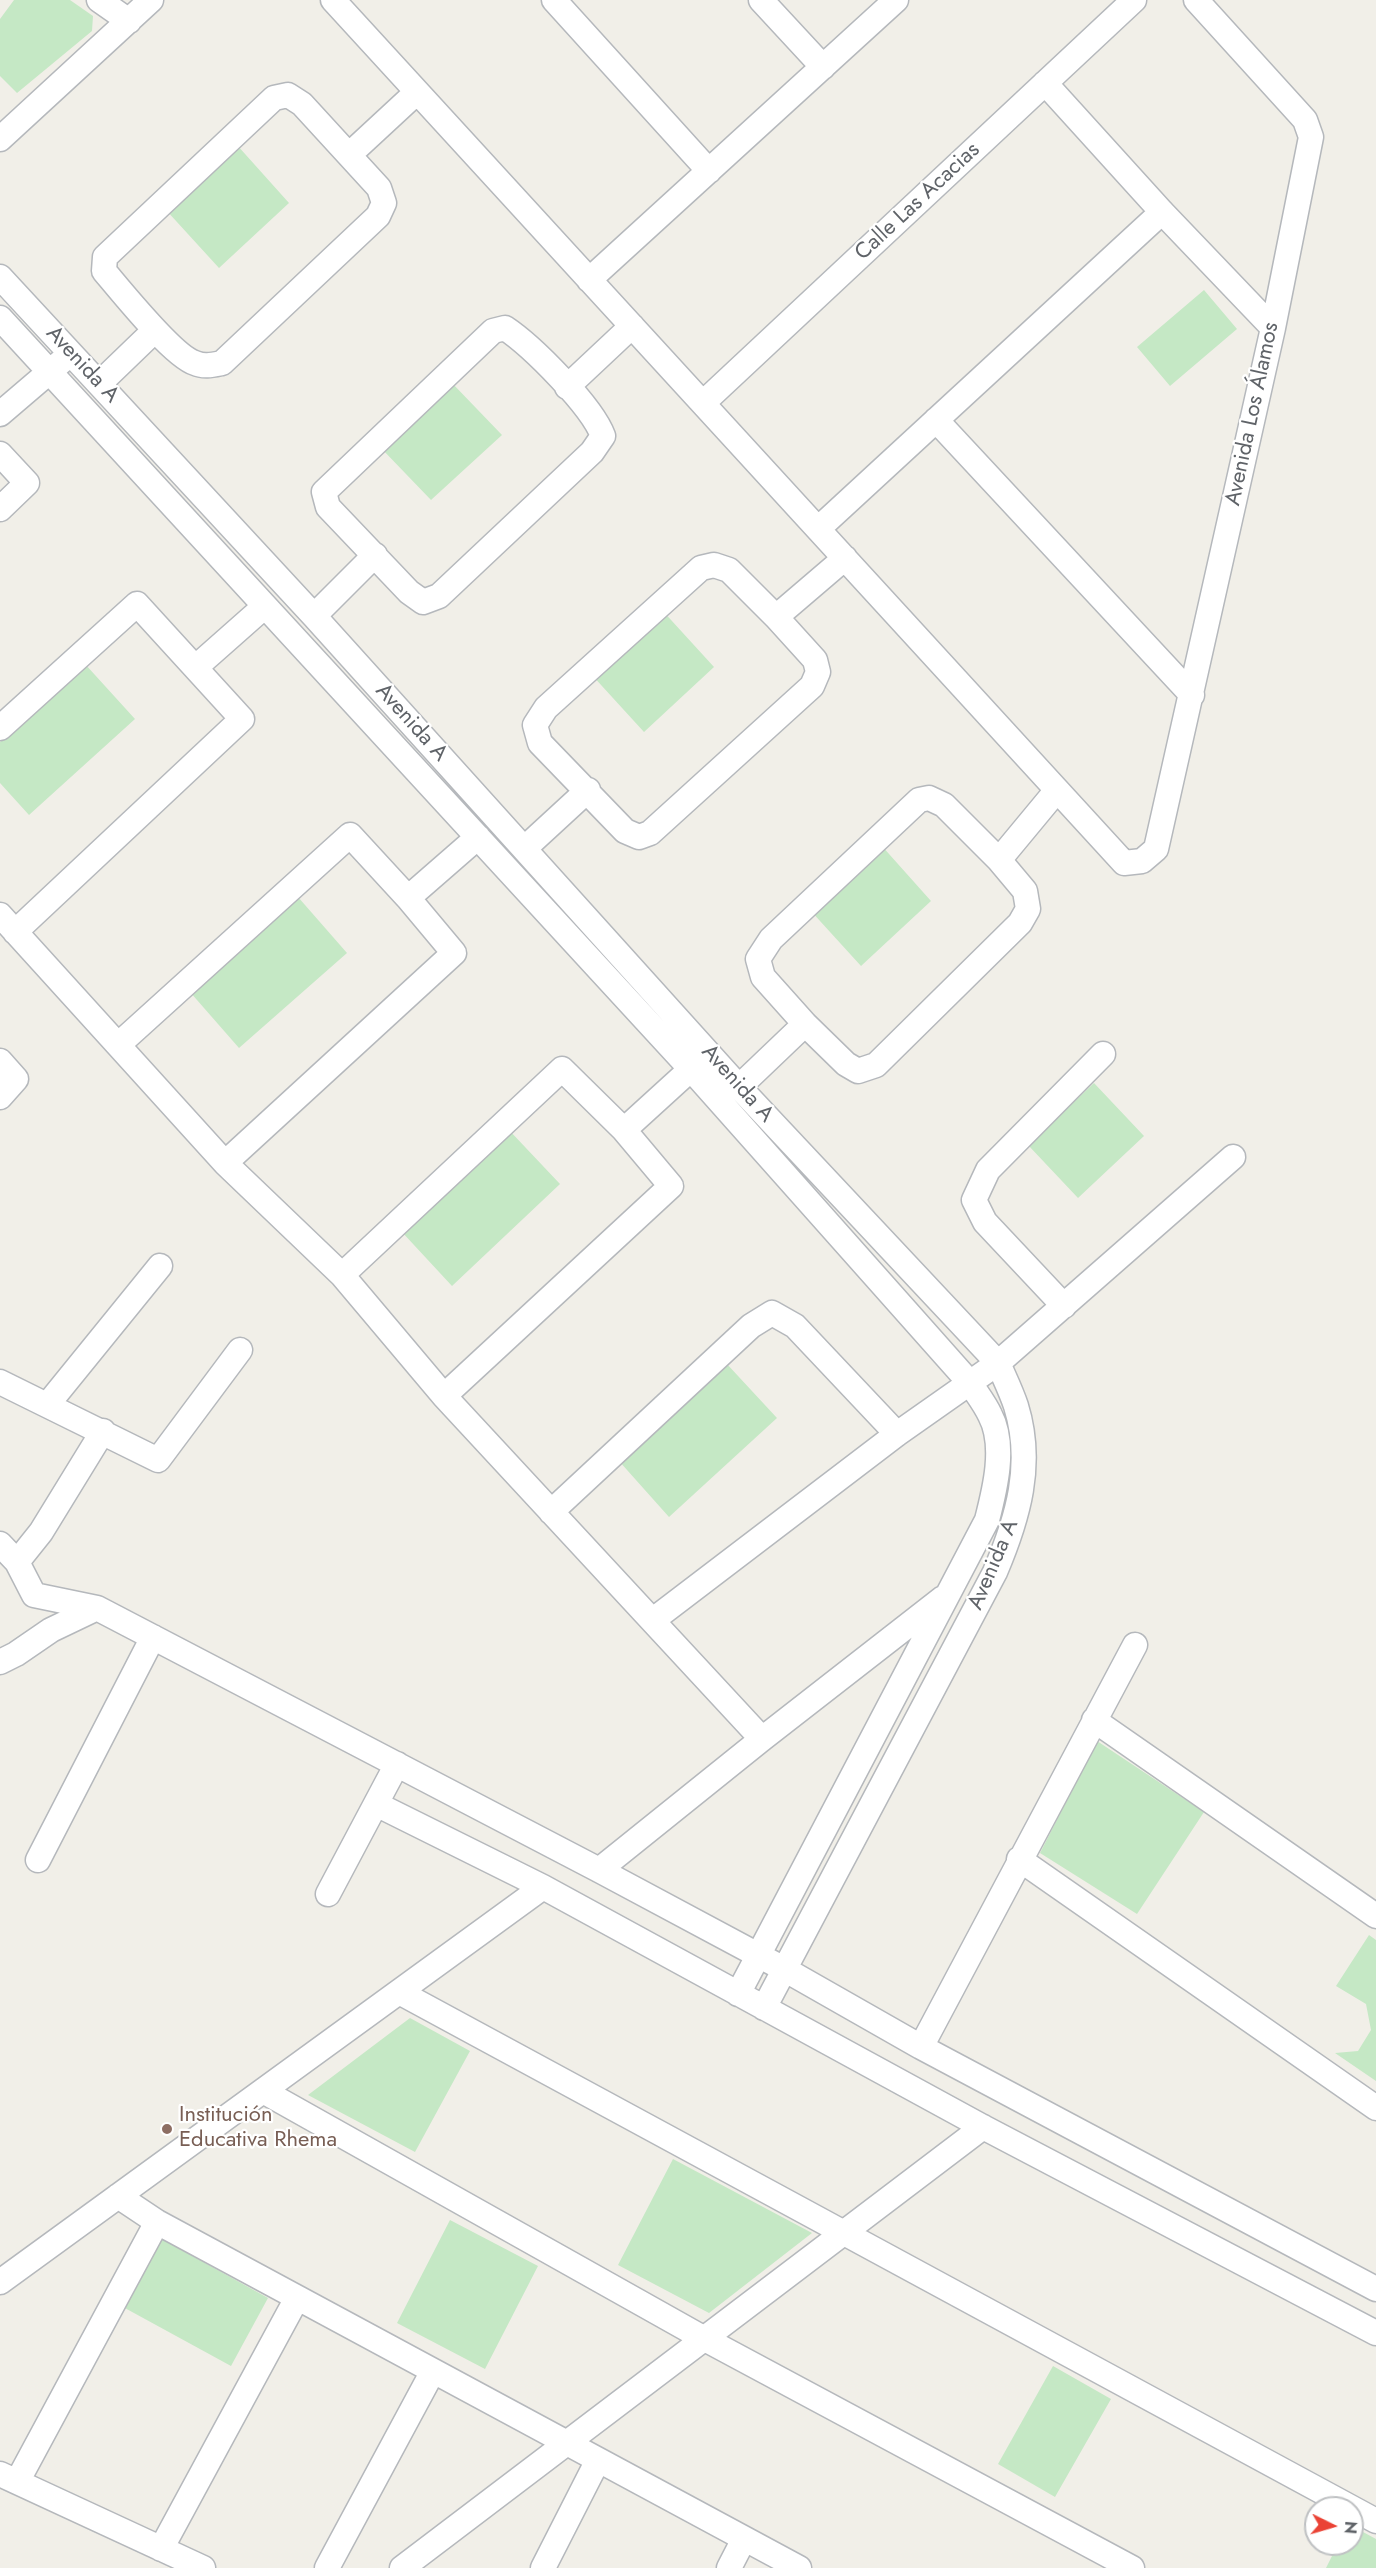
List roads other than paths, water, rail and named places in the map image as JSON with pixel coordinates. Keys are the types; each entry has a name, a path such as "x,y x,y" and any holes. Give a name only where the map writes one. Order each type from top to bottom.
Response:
{"street":[{"path":"99,0 129,21"},
{"path":"0,139 151,0"},
{"path":"333,0 1057,790 999,860"},
{"path":"554,0 709,171"},
{"path":"761,0 823,67"},
{"path":"589,280 896,0"},
{"name":"Calle Las Acacias","path":"703,404 1134,0"},
{"name":"Avenida Los Álamos","path":"1057,790 1124,862 1143,861 1156,849 1273,328 1311,137 1310,128 1305,120 1196,0"},
{"path":"1045,83 1162,212 1273,328"},
{"path":"350,154 417,92"},
{"path":"288,95 302,104 380,188 384,203 378,216 222,363 206,366 192,363 155,330 104,271 105,256 274,98 288,95"},
{"path":"818,529 1162,212"},
{"name":"Avenida A","path":"0,277 314,616 739,1087 998,1363 1016,1406 1025,1451 1022,1492 1011,1535 995,1572 764,2008"},
{"name":"Avenida A","path":"0,318 691,1069 970,1383 992,1417 999,1454 996,1486 987,1520 738,1994"},
{"path":"567,387 632,326"},
{"path":"505,328 520,338 567,387 598,423 603,436 592,452 439,596 423,602 409,592 375,555 328,507 324,492 493,332 505,328"},
{"path":"100,383 155,330"},
{"path":"0,414 71,354"},
{"path":"936,420 1192,695"},
{"path":"0,454 27,483 0,509"},
{"path":"314,616 375,555"},
{"path":"776,617 845,558"},
{"path":"714,566 729,570 776,617 814,660 818,672 812,686 650,834 639,837 625,831 588,790 540,743 535,725 546,708 701,568 714,566"},
{"path":"0,728 137,604 242,719 8,923 225,1163 342,1275 444,1396 762,1739"},
{"path":"196,667 265,606"},
{"path":"408,897 486,846 520,842 588,790"},
{"path":"930,798 944,805 999,860 1024,891 1028,909 1020,922 876,1065 858,1071 852,1068 805,1024 763,977 758,959 771,939 919,800 930,798"},
{"path":"118,1045 350,835 408,897 454,953 225,1163"},
{"path":"739,1087 805,1024"},
{"path":"1064,1306 985,1222 974,1200 988,1170 1102,1053"},
{"path":"0,1061 16,1078 0,1097"},
{"path":"342,1275 562,1069 624,1130 671,1186 444,1396"},
{"path":"624,1130 691,1069"},
{"path":"653,1620 897,1434 998,1363 1233,1157"},
{"path":"48,1404 159,1266"},
{"path":"551,1512 751,1326 772,1313 795,1326 897,1434"},
{"path":"0,1382 158,1460 240,1350"},
{"path":"17,1562 41,1532 103,1431"},
{"path":"0,1544 17,1562 34,1595 97,1608 599,1870 758,1955 921,2047 1374,2284"},
{"path":"599,1870 762,1739 950,1593"},
{"path":"0,1662 51,1630 97,1608"},
{"path":"38,1860 153,1637"},
{"path":"921,2047 1019,1859 1135,1645"},
{"path":"1094,1719 1376,1916"},
{"path":"328,1894 397,1764"},
{"path":"376,1804 543,1887 983,2127 1376,2332"},
{"path":"1019,1859 1376,2108"},
{"path":"0,2282 543,1887"},
{"path":"399,1992 1376,2521"},
{"path":"263,2091 703,2338 1132,2568"},
{"path":"402,2568 983,2127"},
{"path":"118,2196 157,2222 799,2568"},
{"path":"157,2222 9,2478 202,2568"},
{"path":"161,2549 297,2298"},
{"path":"327,2568 433,2371"},
{"path":"543,2568 597,2460"},
{"path":"729,2568 744,2539"}],"place":[{"name":"Institución Educativa Rhema","path":"167,2129"}]}
